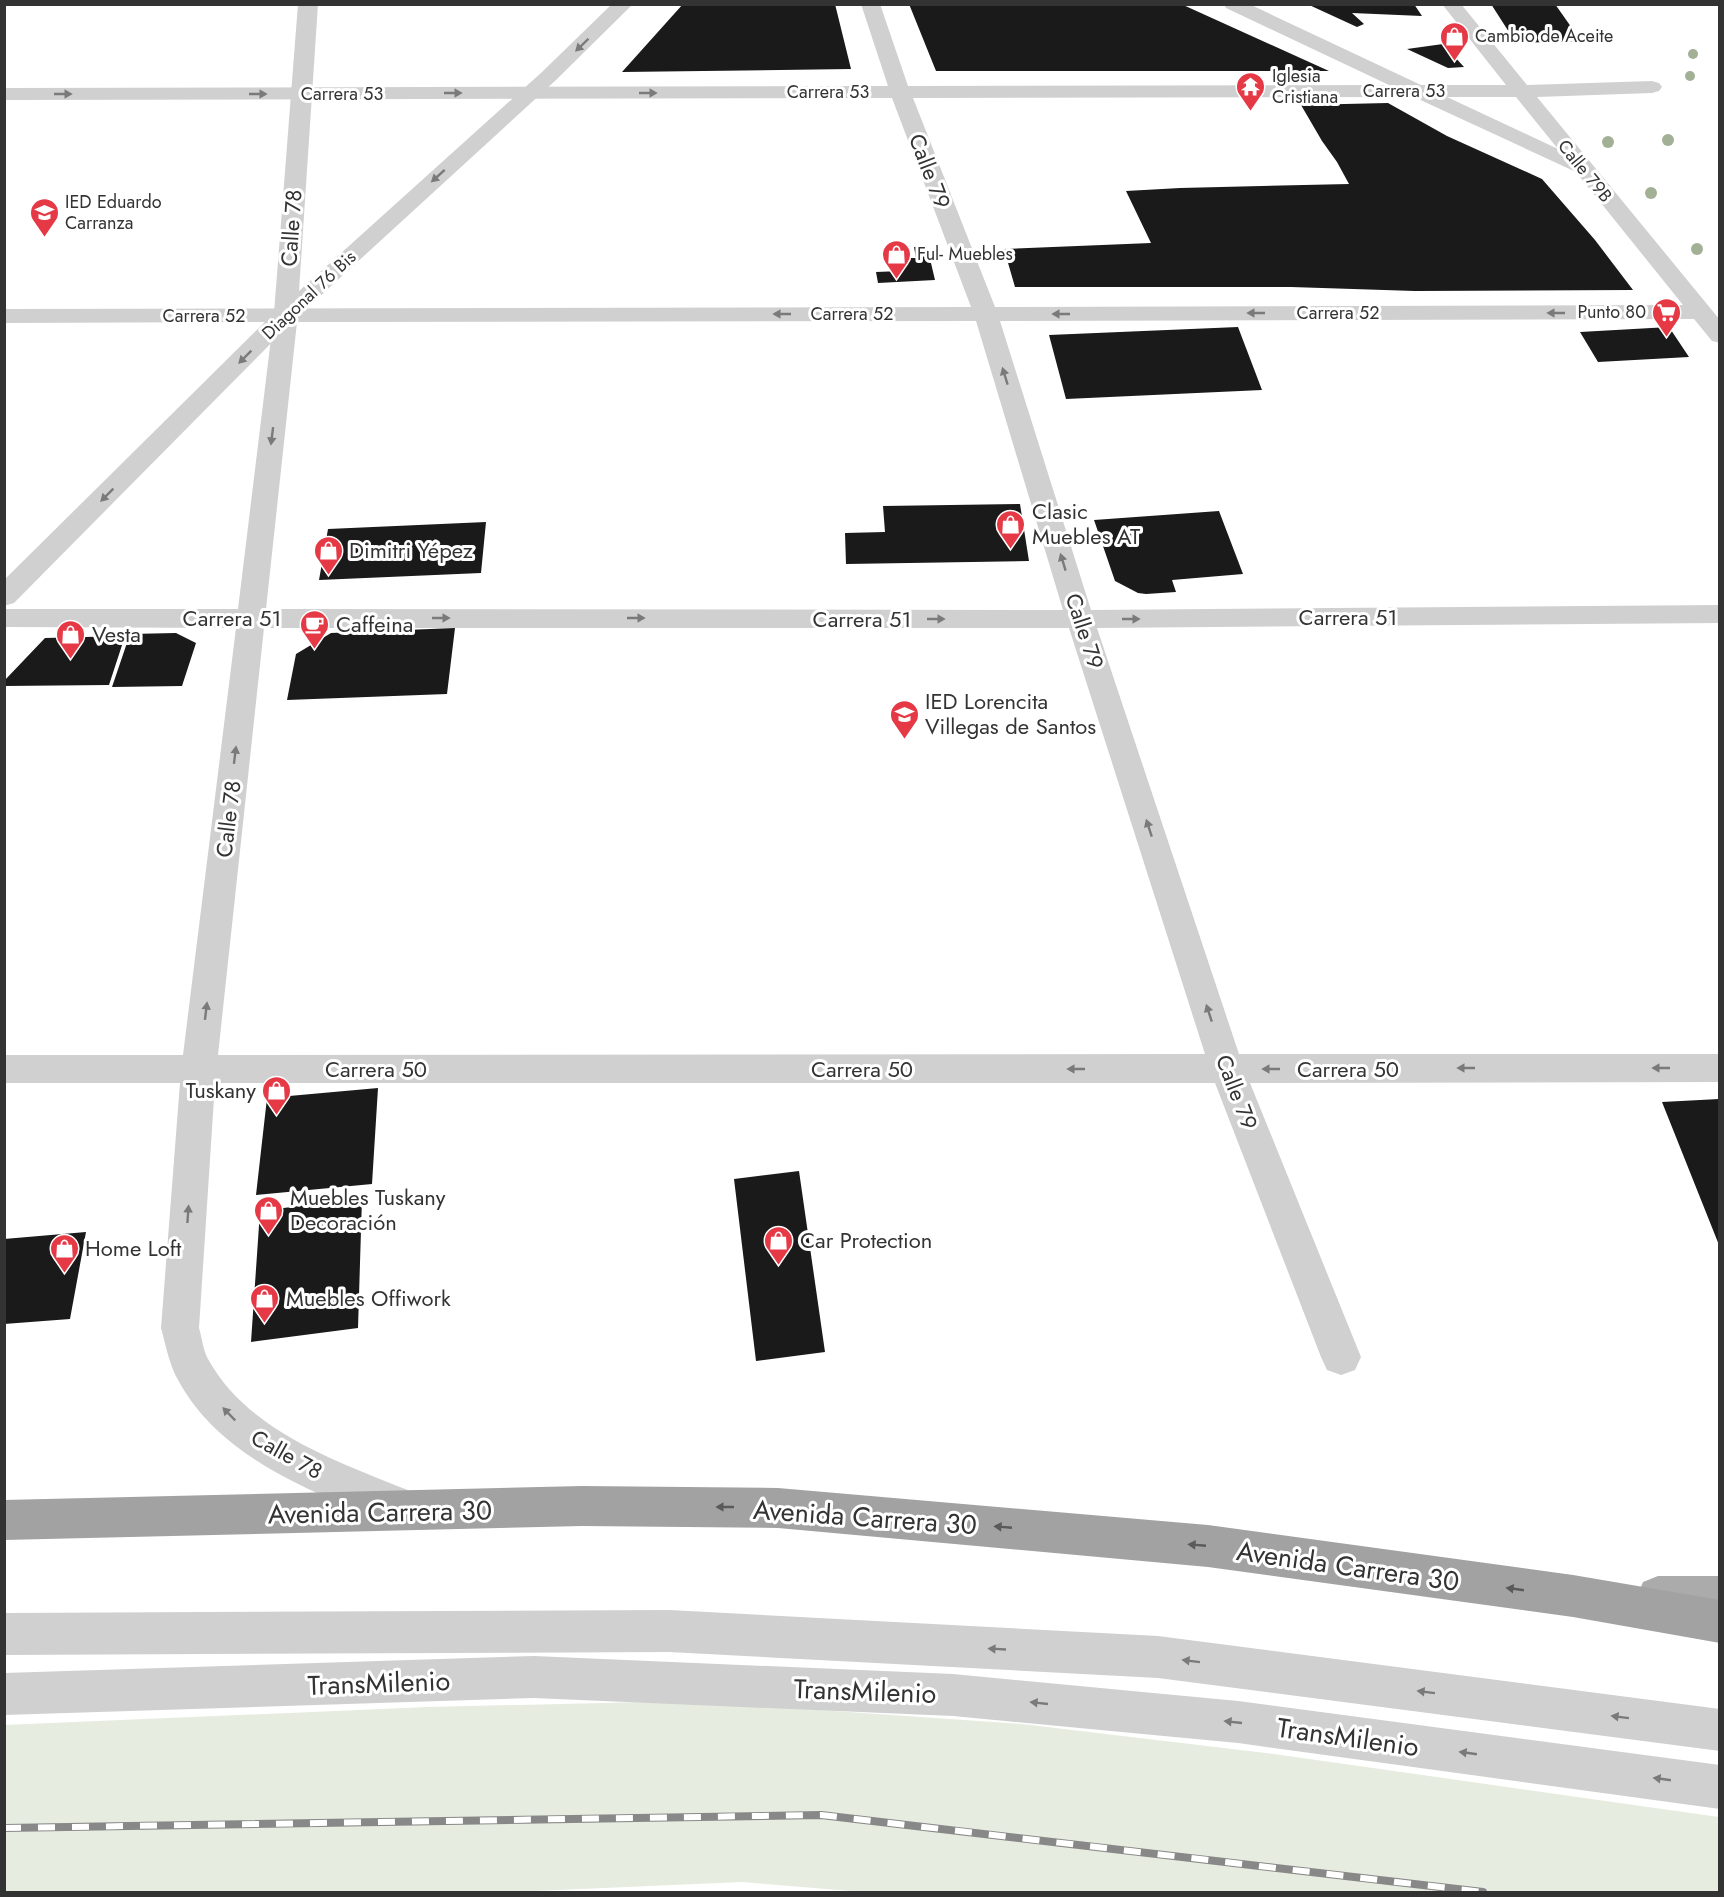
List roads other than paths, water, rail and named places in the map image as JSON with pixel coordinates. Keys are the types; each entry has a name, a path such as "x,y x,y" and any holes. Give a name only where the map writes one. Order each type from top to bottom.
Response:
{"highway":[{"name":"Avenida Carrera 30","path":"4,1520 582,1506 778,1508 1208,1546 1573,1596 1719,1622"}],"main road":[{"path":"1573,1596 1719,1597"}],"street":[{"name":"Calle 78","path":"308,4 286,315 199,1069 180,1328 191,1365 208,1392 246,1432 304,1466 409,1511"},
{"name":"Diagonal 76 Bis","path":"4,597 286,315 549,76 624,4"},
{"name":"Calle 79","path":"870,4 900,92 986,314 1080,620 1227,1069 1341,1358"},
{"path":"1233,4 1584,170"},
{"name":"Calle 79B","path":"1451,4 1719,336"},
{"name":"Carrera 53","path":"4,94 1520,91 1652,87"},
{"name":"Carrera 52","path":"4,316 1699,312"},
{"name":"Carrera 51","path":"4,618 1080,620 1719,614"},
{"name":"Carrera 50","path":"4,1069 1719,1068"}],"lane":[{"name":"TransMilenio","path":"4,1634 669,1632 1158,1657 1719,1730"},
{"name":"TransMilenio","path":"4,1694 534,1677 953,1695 1238,1722 1719,1787"}],"railway":[{"path":"4,1828 821,1815 1483,1892"}],"place":[{"name":"Cambio de Aceite","path":"1454,62"},
{"name":"Iglesia Cristiana","path":"1251,112"},
{"name":"IED Eduardo Carranza","path":"44,238"},
{"name":"Ful- Muebles","path":"896,280"},
{"name":"Punto 80","path":"1667,338"},
{"name":"Clasic Muebles AT","path":"1011,550"},
{"name":"Dimitri Yépez","path":"328,576"},
{"name":"Caffeina","path":"315,650"},
{"name":"Vesta","path":"71,660"},
{"name":"IED Lorencita Villegas de Santos","path":"904,740"},
{"name":"Tuskany","path":"277,1116"},
{"name":"Muebles Tuskany Decoración","path":"269,1236"},
{"name":"Car Protection","path":"779,1266"},
{"name":"Home Loft","path":"64,1274"},
{"name":"Muebles Offiwork","path":"265,1324"}]}
